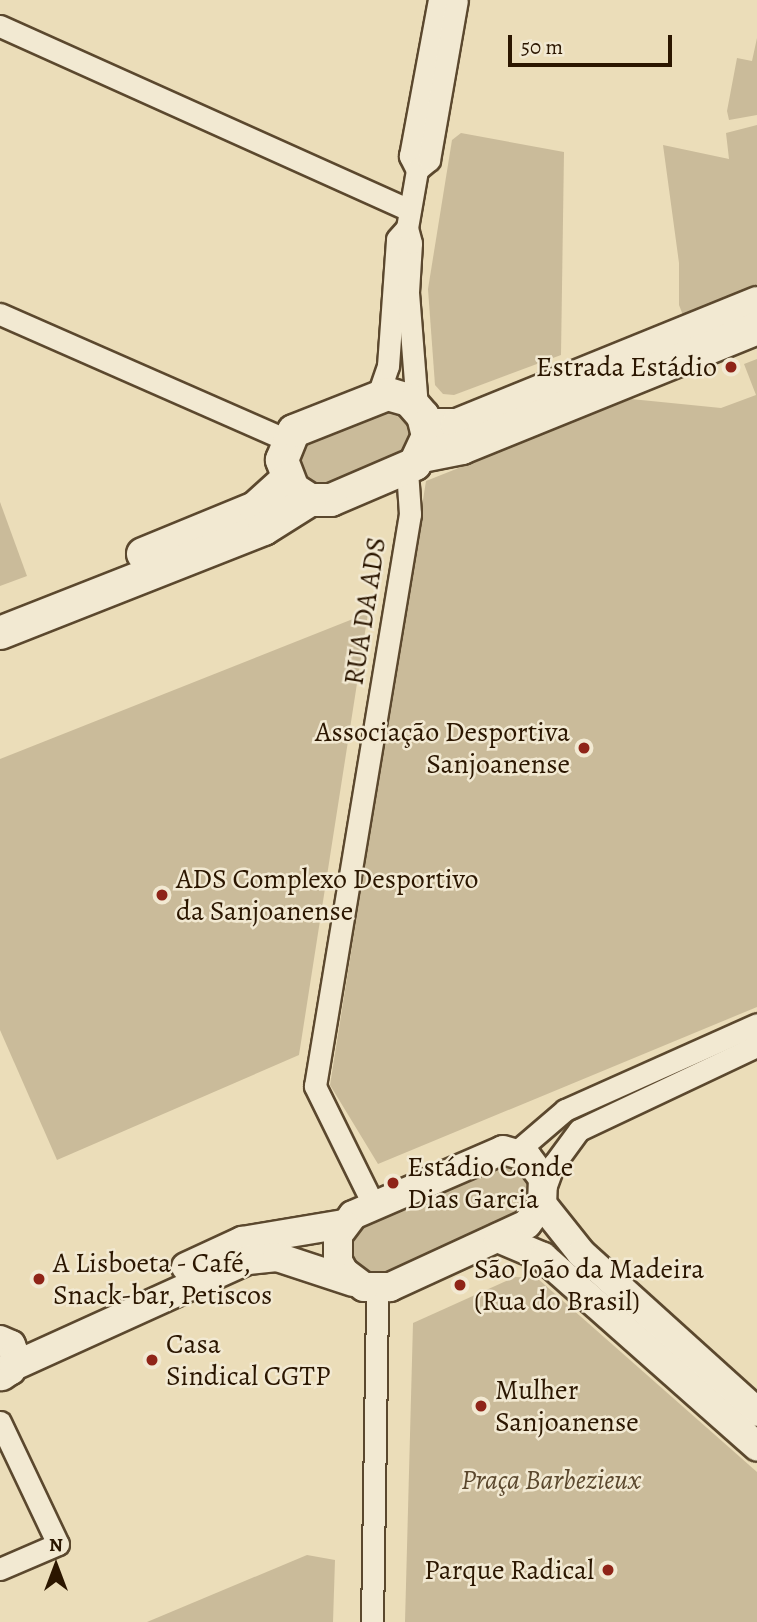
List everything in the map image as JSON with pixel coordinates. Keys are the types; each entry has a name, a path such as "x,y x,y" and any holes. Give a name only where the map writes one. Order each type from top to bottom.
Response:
{"main road":[{"path":"310,500 286,480 282,460 287,440 303,425 378,395 399,396 422,416 457,425 757,303"},
{"path":"0,633 264,529 310,500 331,500 414,463 462,448 757,328"},
{"path":"414,463 422,416"},
{"path":"0,611 255,508 286,480"}],"street":[{"path":"422,416 408,292 411,243 408,219 417,170 410,156 439,0"},
{"path":"417,170 429,160 457,0"},
{"path":"0,26 408,219"},
{"path":"378,395 388,366 397,239 408,219"},
{"path":"0,314 287,440"},
{"name":"RUA DA ADS","path":"374,1206 316,1086 410,514 414,463"},
{"path":"516,1152 565,1110 757,1024"},
{"path":"4,1351 248,1260 277,1257 365,1285 498,1237 527,1224 543,1197 554,1164 579,1130 757,1046"},
{"path":"4,1351 242,1241 344,1224 374,1206 490,1152 516,1152 537,1167 543,1197 581,1252 757,1412"},
{"path":"344,1224 338,1235 338,1261 365,1285 372,1622"},
{"path":"498,1237 543,1257 757,1446"},
{"path":"0,1422 58,1544 0,1569"}],"green space":[{"path":"757,38 757,115 729,120 727,111 737,58 752,61"},
{"path":"757,125 757,295 686,323 679,305 679,263 663,145 729,159 726,133"},
{"path":"461,133 564,152 561,355 454,395 443,394 435,385 428,289 452,140"},
{"path":"757,359 757,1007 378,1164 330,1085 426,481 631,399 721,408 756,395 744,364"},
{"path":"388,408 407,416 414,434 406,453 328,487 308,483 296,461 304,443"},
{"path":"0,502 27,576 0,586"},
{"name":"ADS Complexo Desportivo da Sanjoanense","path":"368,613 299,1055 57,1160 0,1030 0,759"},
{"path":"497,1162 515,1162 535,1190 523,1213 386,1275 360,1271 349,1256 354,1230"},
{"name":"Praça Barbezieux","path":"515,1277 537,1278 757,1472 757,1622 405,1622 413,1323"},
{"path":"307,1555 335,1560 333,1622 147,1622"}],"place":[{"name":"Estrada Estádio","path":"731,367"},
{"name":"Associação Desportiva Sanjoanense","path":"584,748"},
{"name":"ADS Complexo Desportivo da Sanjoanense","path":"162,895"},
{"name":"Estádio Conde Dias Garcia","path":"393,1183"},
{"name":"A Lisboeta - Café, Snack-bar, Petiscos","path":"39,1279"},
{"name":"São João da Madeira (Rua do Brasil)","path":"460,1285"},
{"name":"Casa Sindical CGTP","path":"152,1360"},
{"name":"Mulher Sanjoanense","path":"481,1406"},
{"name":"Parque Radical","path":"608,1570"}]}
